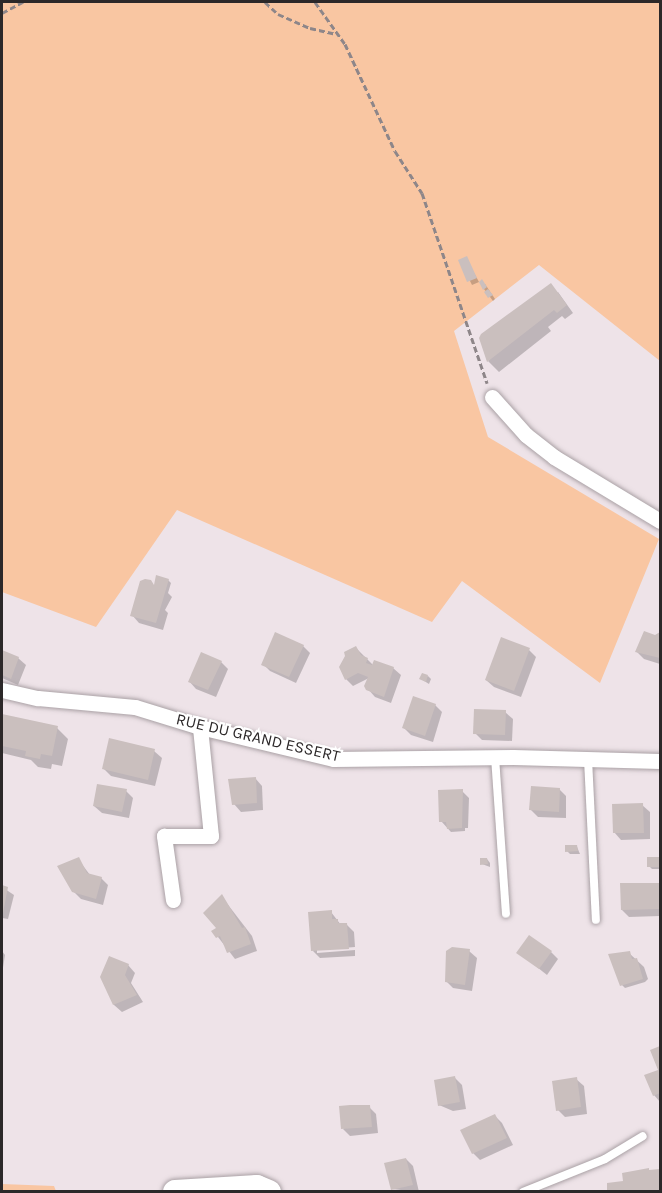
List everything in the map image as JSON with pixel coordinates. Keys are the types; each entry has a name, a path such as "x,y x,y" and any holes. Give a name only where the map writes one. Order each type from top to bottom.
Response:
{"main road":[{"path":"175,1191 257,1187 269,1191"}],"street":[{"path":"492,397 526,435 554,457 660,521"},
{"name":"RUE DU GRAND ESSERT","path":"2,690 38,698 135,707 200,727 333,759 495,757 660,761"},
{"path":"173,900 164,836 211,836 200,727"}],"lane":[{"path":"495,757 506,914"},
{"path":"588,759 596,920"},
{"path":"524,1191 604,1159 643,1136"}],"path":[{"path":"2,13 23,2"},
{"path":"265,2 278,14 338,34"},
{"path":"315,2 338,34 395,151 422,193 492,397"}],"shaded area":[{"path":"2,2 660,2 660,361 539,265 454,331 488,437 659,539 600,683 462,581 432,622 177,510 96,627 2,592"},
{"path":"2,1184 54,1186 56,1191 2,1191"}],"building":[{"path":"467,256 477,278 467,282 458,260"},
{"path":"482,279 487,287 483,290 479,282"},
{"path":"551,283 567,305 557,313 554,310 487,362 479,338 481,334"},
{"path":"488,289 493,295 488,298 484,292"},
{"path":"156,575 169,579 156,623 130,616 140,581 151,580 154,585"},
{"path":"644,631 655,635 660,632 660,658 635,652"},
{"path":"275,632 304,645 289,677 261,665"},
{"path":"501,637 530,648 514,691 485,680"},
{"path":"356,646 361,655 368,658 366,663 372,665 374,660 394,667 384,697 366,690 364,686 368,677 358,673 345,680 339,667 345,656 344,652"},
{"path":"2,650 19,657 11,679 2,675"},
{"path":"201,652 222,661 208,690 188,682"},
{"path":"422,673 428,675 426,682 419,679"},
{"path":"413,696 436,704 425,736 402,728"},
{"path":"474,709 506,710 505,735 473,734"},
{"path":"2,714 58,726 52,756 41,754 40,759 25,756 26,751 2,746"},
{"path":"109,738 155,749 148,780 102,769"},
{"path":"256,777 257,803 232,805 228,779"},
{"path":"97,784 127,789 122,812 93,806"},
{"path":"531,786 560,788 559,812 529,810"},
{"path":"463,789 462,828 447,829 446,822 439,822 438,790"},
{"path":"643,803 644,833 613,833 612,804"},
{"path":"565,845 577,845 578,851 565,852"},
{"path":"79,857 87,873 102,877 96,899 72,892 57,866"},
{"path":"647,857 660,857 660,867 647,867"},
{"path":"480,858 487,858 488,864 480,865"},
{"path":"620,883 660,883 660,909 621,910"},
{"path":"2,885 8,887 3,913 2,912"},
{"path":"222,894 242,928 245,927 251,944 227,953 220,936 216,938 211,931 216,928 203,913"},
{"path":"332,910 332,919 338,919 338,923 347,923 349,949 311,951 308,912"},
{"path":"529,935 552,951 539,969 516,953"},
{"path":"452,947 470,949 465,985 445,982 446,951"},
{"path":"630,951 632,959 637,958 643,979 620,986 608,954"},
{"path":"109,956 129,964 125,975 137,995 113,1005 100,977"},
{"path":"660,1046 660,1093 653,1096 644,1075 658,1070 650,1050"},
{"path":"455,1076 460,1102 438,1106 434,1080"},
{"path":"577,1077 581,1107 556,1111 552,1081"},
{"path":"370,1105 372,1127 341,1129 339,1106"},
{"path":"495,1114 507,1138 472,1154 460,1130"},
{"path":"406,1158 413,1185 391,1190 384,1163"},
{"path":"649,1168 649,1170 660,1169 660,1192 607,1192 607,1183 623,1181 622,1173"}]}
